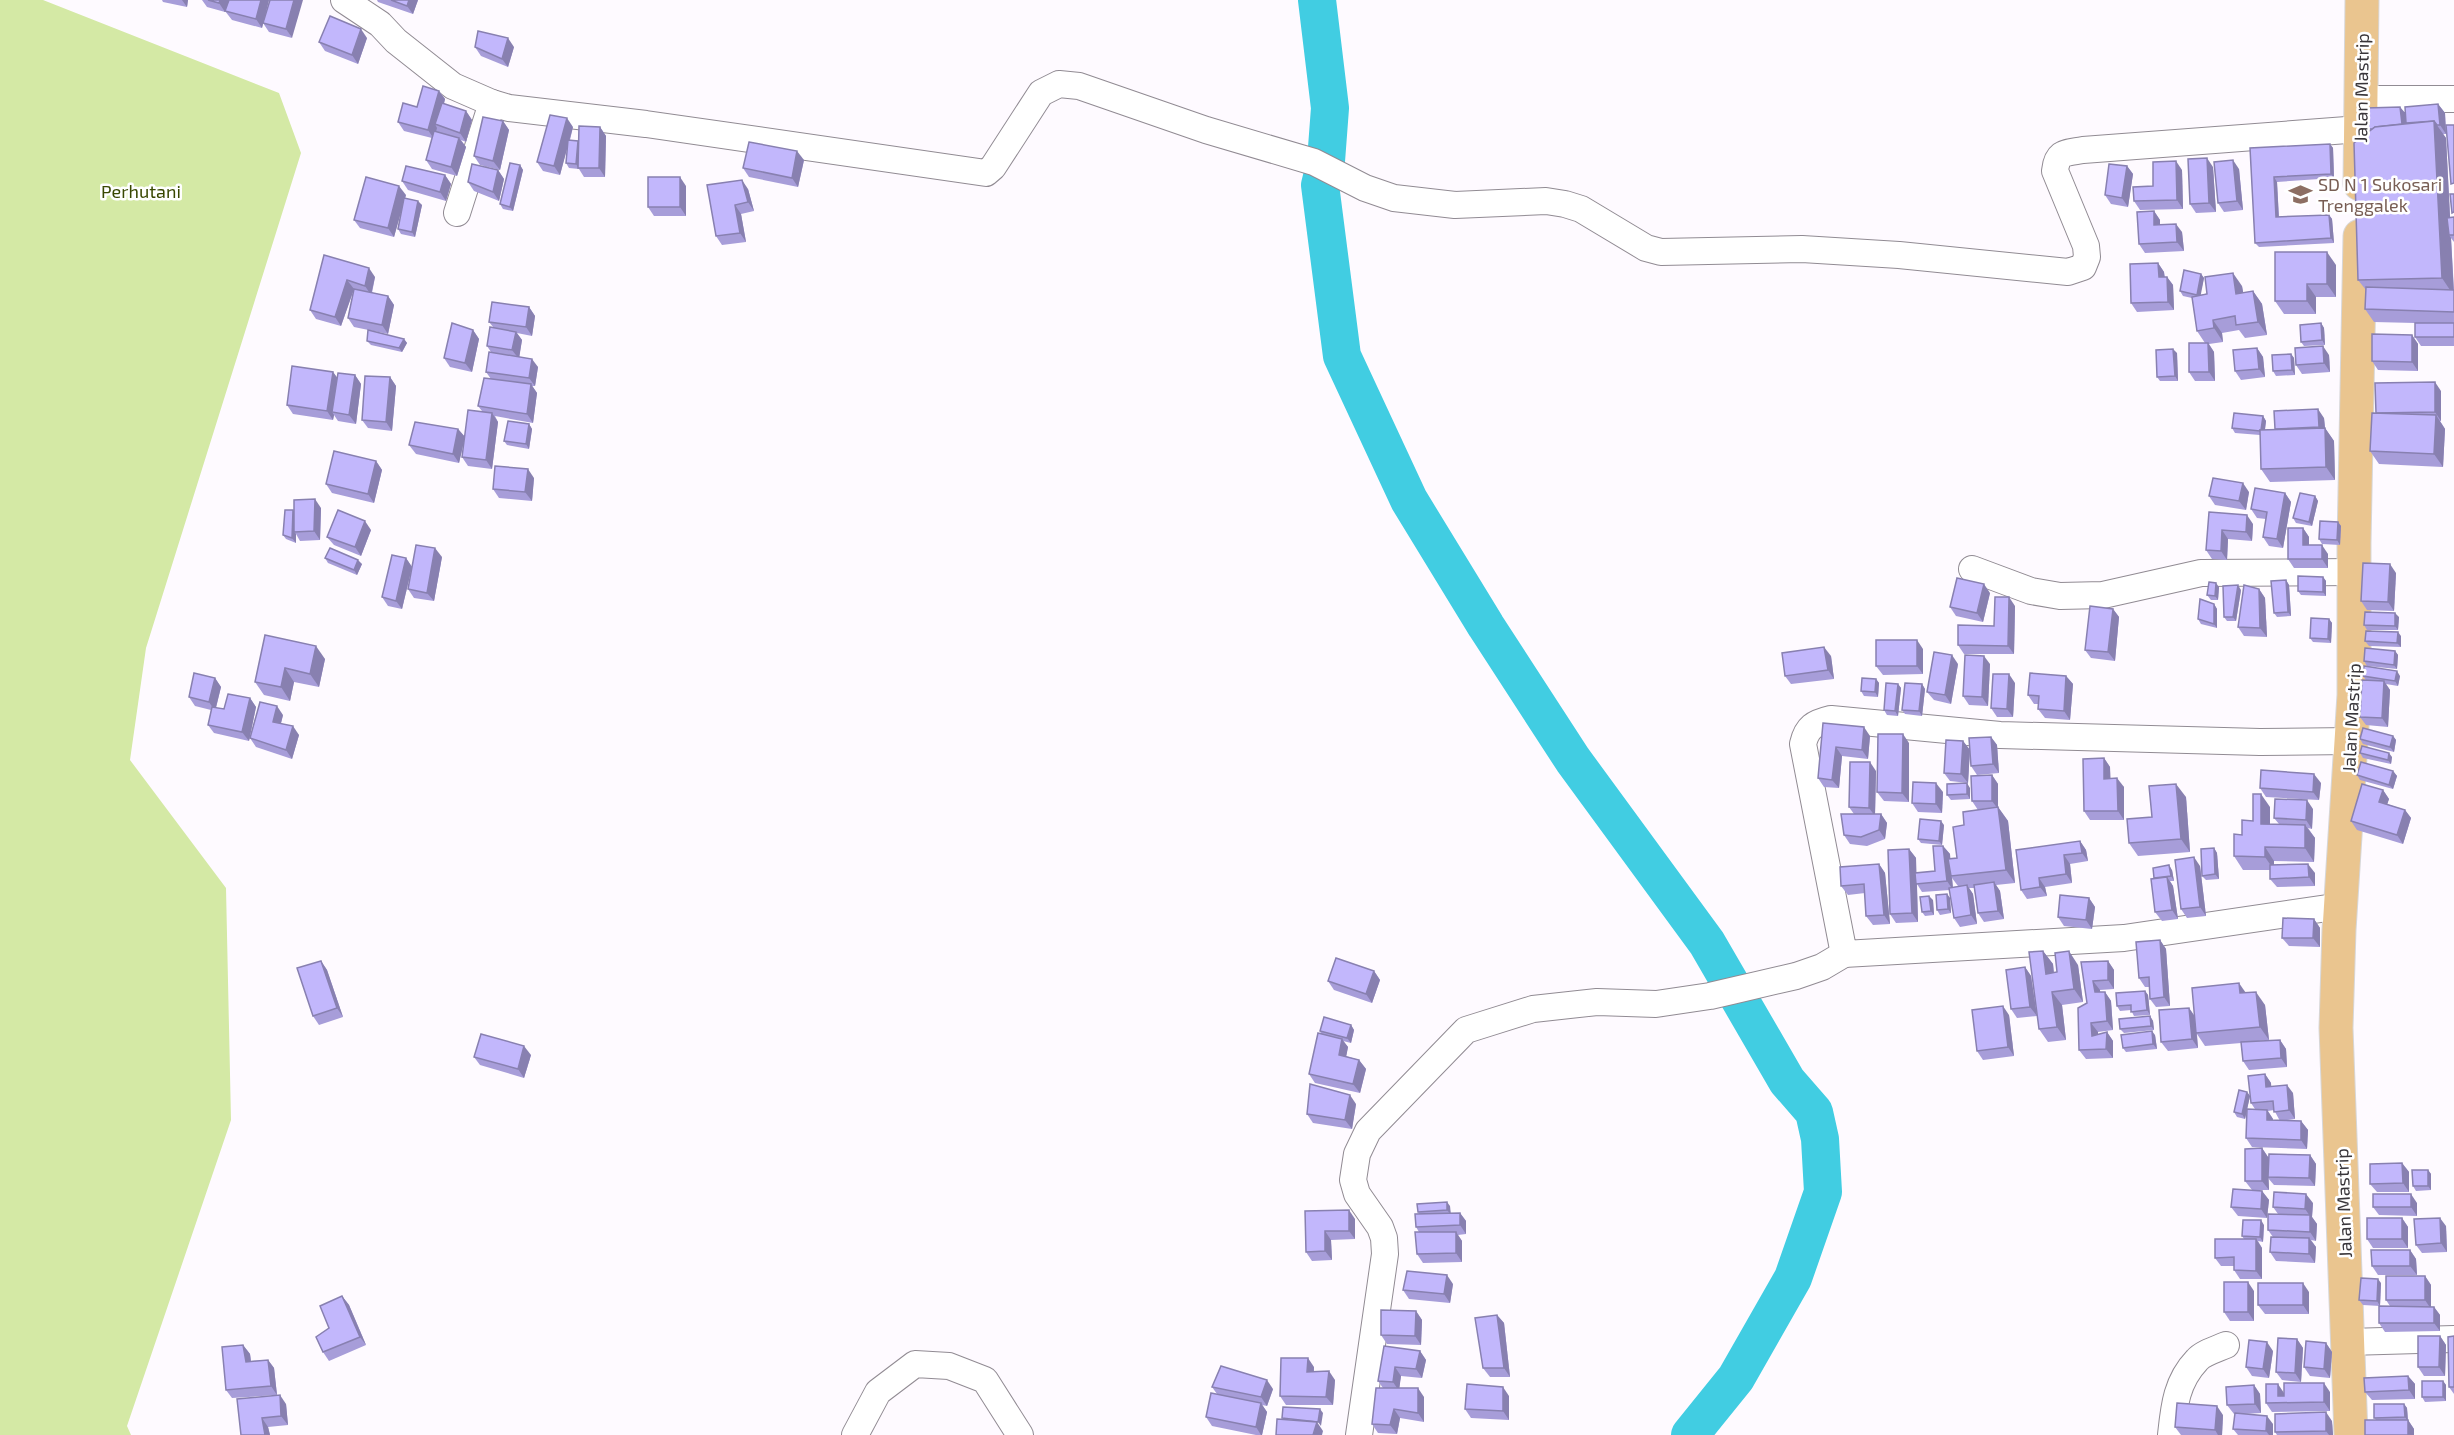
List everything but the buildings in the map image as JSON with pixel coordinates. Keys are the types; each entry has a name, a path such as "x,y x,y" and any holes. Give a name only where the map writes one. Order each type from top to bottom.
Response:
{"main road":[{"name":"Jalan Mastrip","path":"2351,1435 2336,1028 2354,695 2362,0"}],"street":[{"path":"344,0 380,24 396,41 453,86 509,108 646,124 986,174 993,167 1041,93 1059,84 1079,86 1206,130 1322,166 1365,188 1394,198 1455,205 1546,201 1565,204 1581,209 1646,248 1661,252 1824,250 2068,272 2083,267 2087,257 2086,246 2055,171 2056,161 2062,154 2361,114 2454,99"},
{"path":"457,213 492,103"},
{"path":"1972,569 2031,591 2060,596 2103,595 2200,573 2355,572"},
{"path":"1844,954 1803,744 1806,733 1813,724 1831,719 1848,719 2000,735 2260,742 2351,741"},
{"path":"1359,1435 1384,1254 1384,1238 1380,1227 1357,1194 1353,1180 1357,1154 1368,1131 1466,1030 1533,1009 1597,1002 1656,1004 1710,996 1796,976 1822,967 1844,954 2124,938 2341,906"},
{"path":"2348,1342 2454,1339"},
{"path":"2171,1435 2175,1398 2186,1377 2198,1359 2226,1344"},
{"path":"855,1435 878,1392 915,1364 949,1366 985,1380 1020,1435"}],"green space":[{"name":"Perhutani","path":"0,0 43,0 279,93 301,153 146,648 130,760 226,888 231,1120 127,1426 131,1435 0,1435"}],"waterway":[{"path":"1317,0 1330,108 1326,161 1320,185 1342,356 1409,500 1486,626 1573,760 1707,943 1787,1081 1814,1112 1820,1139 1823,1192 1793,1278 1736,1378 1690,1435"}],"place":[{"name":"SD N 1 Sukosari Trenggalek","path":"2300,194"}]}
